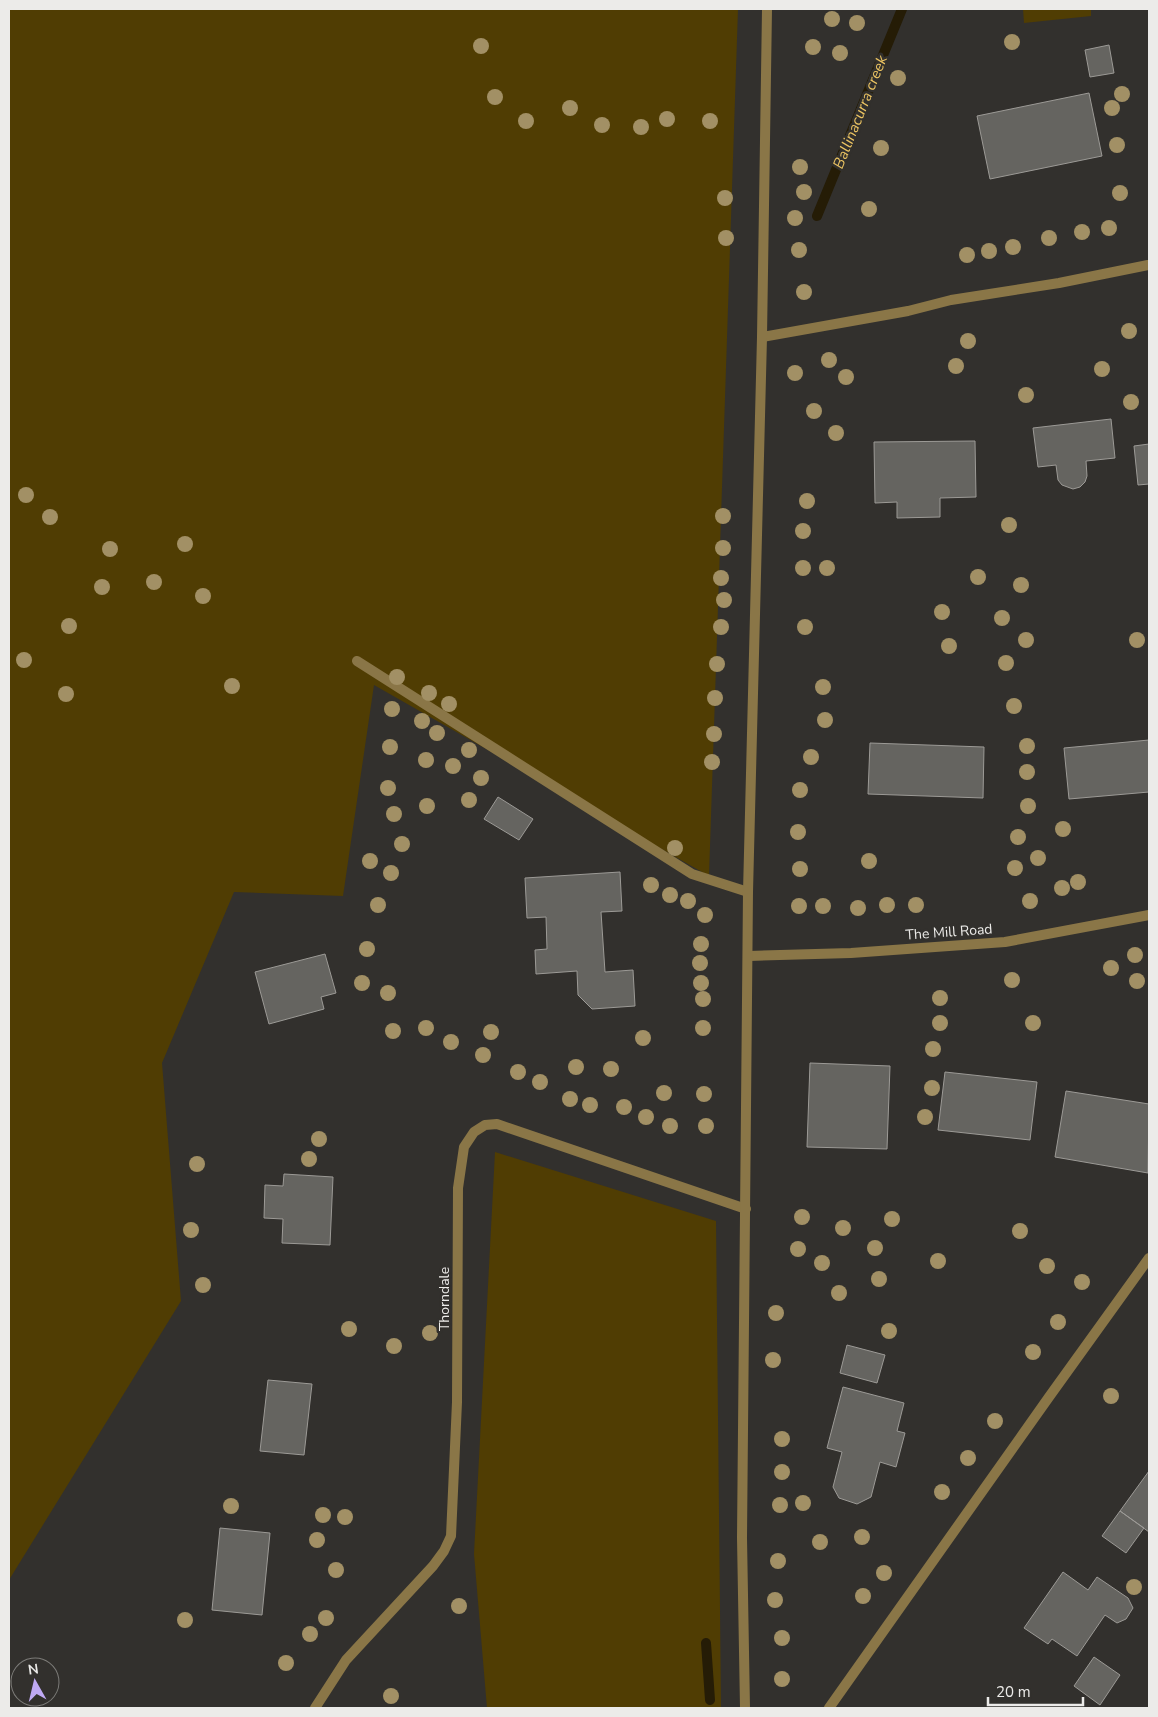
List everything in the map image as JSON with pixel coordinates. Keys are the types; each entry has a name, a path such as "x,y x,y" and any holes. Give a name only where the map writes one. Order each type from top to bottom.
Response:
{"street":[{"path":"745,1708 742,1528 748,892 762,336 767,9"},
{"path":"762,336 908,311 951,300 1059,283 1148,264"},
{"path":"358,661 692,874 748,892"},
{"name":"The Mill Road","path":"748,956 851,953 1005,942 1149,915"},
{"name":"Thorndale","path":"315,1708 346,1660 433,1566 444,1551 451,1536 457,1402 458,1188 464,1147 474,1132 485,1125 498,1124 746,1209"},
{"path":"829,1708 1149,1258"}],"shaded area":[{"path":"9,9 738,9 709,876 374,685 343,896 234,892 162,1063 181,1301 9,1580"},
{"path":"1023,9 1091,9 1091,16 1024,23"},
{"path":"495,1152 716,1221 721,1708 487,1708 474,1554"}],"building":[{"path":"1109,45 1114,73 1090,77 1085,50"},
{"path":"1089,93 1102,156 990,179 977,116"},
{"path":"1111,419 1115,458 1086,461 1087,476 1085,482 1080,487 1073,489 1062,485 1058,480 1056,465 1038,467 1033,428"},
{"path":"975,441 976,497 940,498 940,517 897,518 897,502 875,503 874,442"},
{"path":"1149,444 1149,484 1138,485 1134,446"},
{"path":"1149,740 1149,792 1069,799 1064,748"},
{"path":"870,743 984,747 983,798 868,794"},
{"path":"498,797 533,819 519,840 484,819"},
{"path":"620,872 622,911 601,912 605,972 633,970 635,1006 592,1009 578,995 577,971 536,974 535,950 547,949 546,917 527,918 525,878"},
{"path":"325,954 336,993 321,997 324,1009 269,1024 255,972"},
{"path":"810,1063 890,1066 887,1149 807,1147"},
{"path":"945,1072 1037,1082 1030,1140 938,1130"},
{"path":"1066,1091 1149,1104 1148,1173 1055,1157"},
{"path":"284,1174 333,1177 330,1245 282,1243 283,1219 264,1218 265,1185 283,1186"},
{"path":"847,1345 885,1355 877,1383 840,1373"},
{"path":"268,1380 312,1384 304,1455 260,1451"},
{"path":"843,1387 904,1403 897,1431 905,1433 896,1467 880,1462 871,1497 857,1504 839,1498 833,1487 842,1452 827,1448"},
{"path":"1149,1471 1149,1532 1120,1511"},
{"path":"1120,1511 1144,1528 1126,1553 1102,1536"},
{"path":"220,1528 270,1533 262,1615 212,1610"},
{"path":"1063,1572 1088,1590 1097,1577 1128,1598 1133,1608 1126,1619 1117,1623 1105,1615 1077,1656 1052,1639 1048,1644 1024,1628"},
{"path":"1094,1657 1120,1675 1100,1705 1074,1686"}],"waterway":[{"name":"Ballinacurra creek","path":"817,216 902,9"},
{"path":"706,1643 710,1700"}]}
